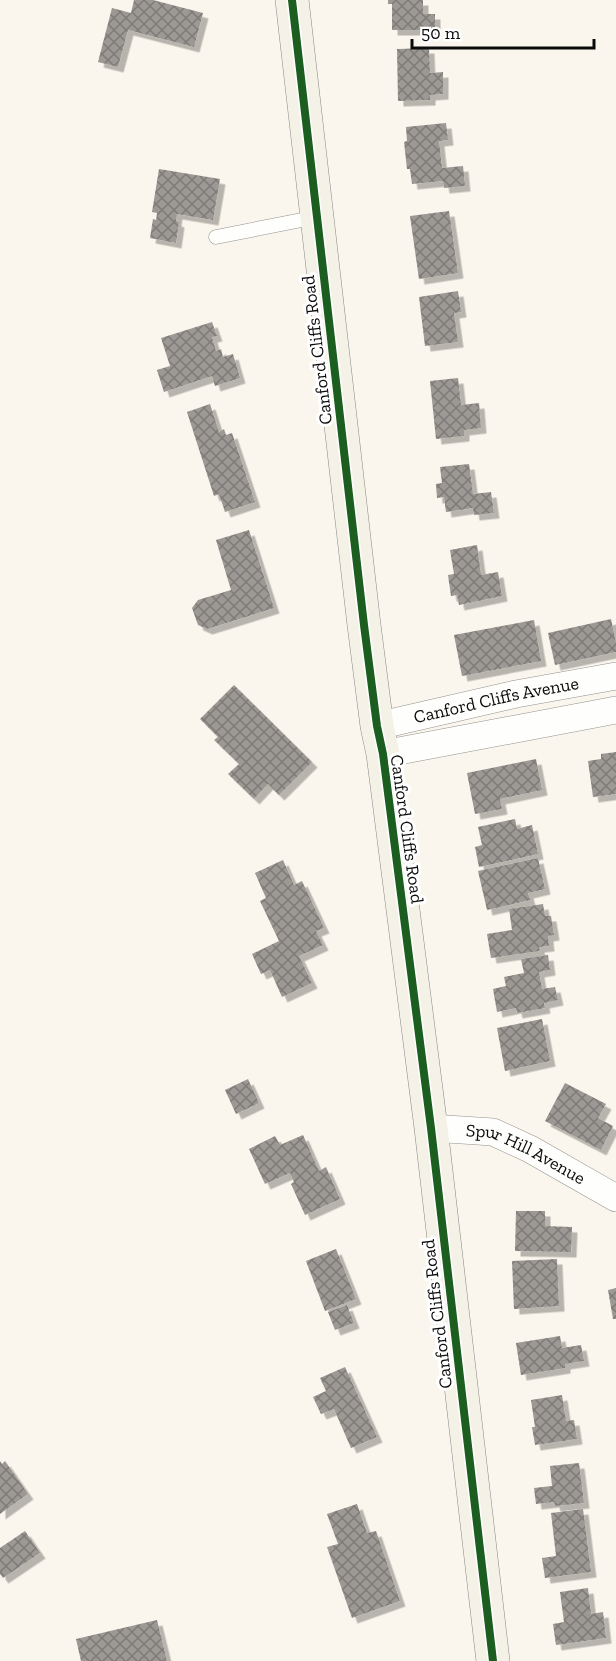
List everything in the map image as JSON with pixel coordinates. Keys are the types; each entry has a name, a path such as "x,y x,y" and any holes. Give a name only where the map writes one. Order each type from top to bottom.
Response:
{"street":[{"name":"Canford Cliffs Road","path":"292,0 380,740 431,1128 493,1661"},
{"name":"Canford Cliffs Avenue","path":"380,740 516,694 616,676"},
{"name":"Canford Cliffs Avenue","path":"380,740 616,710"},
{"name":"Spur Hill Avenue","path":"431,1128 493,1132 530,1149 616,1198"}],"lane":[{"path":"216,237 317,218"}],"building":[{"path":"134,0 153,0 203,13 194,47 128,30 118,67 98,62 112,8 131,13"},
{"path":"388,0 423,0 423,14 435,14 435,30 392,30 392,4 388,4"},
{"path":"429,48 430,73 443,72 443,94 430,95 430,100 398,101 397,49"},
{"path":"446,123 448,140 439,141 442,168 463,166 465,186 444,188 443,181 412,184 410,169 407,169 404,142 407,141 406,127"},
{"path":"159,169 220,179 213,220 177,214 176,221 179,222 176,243 150,238 153,219 156,220 157,213 152,212"},
{"path":"449,211 458,273 419,279 410,216"},
{"path":"458,291 461,312 454,313 458,342 425,346 419,297"},
{"path":"212,322 217,336 212,337 216,351 221,349 223,357 233,354 240,378 215,386 212,376 164,392 157,370 170,366 161,338"},
{"path":"458,378 461,405 479,403 481,428 464,430 464,436 436,439 430,381"},
{"path":"210,404 219,432 224,429 226,435 232,433 255,502 225,512 219,494 214,496 187,412"},
{"path":"469,464 473,494 491,492 494,513 474,515 473,508 446,512 444,497 437,498 436,484 442,483 440,467"},
{"path":"249,530 274,608 207,629 198,625 192,608 198,600 231,590 216,540"},
{"path":"477,545 481,575 498,572 502,596 459,605 457,595 451,596 448,575 454,574 450,550"},
{"path":"611,619 616,652 555,665 548,633"},
{"path":"534,620 541,661 462,676 454,635"},
{"path":"234,685 312,762 279,795 268,784 254,799 228,774 239,764 214,740 218,737 200,719"},
{"path":"616,752 616,794 593,797 588,761 601,759 601,754"},
{"path":"536,759 542,790 500,799 502,809 475,814 467,773"},
{"path":"515,819 517,829 532,825 538,854 479,867 475,847 482,845 478,827"},
{"path":"538,858 545,889 528,893 530,900 487,910 478,871"},
{"path":"283,860 294,885 302,881 324,928 316,931 323,945 299,956 312,983 282,997 270,970 261,974 252,954 279,941 260,901 266,898 255,873"},
{"path":"543,904 545,916 551,916 554,935 548,936 549,946 539,947 540,951 491,958 487,934 512,930 509,909"},
{"path":"548,955 550,970 539,972 542,989 555,987 558,1000 544,1003 545,1008 517,1013 516,1008 497,1012 493,989 506,986 504,977 524,973 521,959"},
{"path":"542,1019 550,1061 505,1071 497,1028"},
{"path":"248,1079 259,1103 236,1114 225,1090"},
{"path":"565,1083 606,1104 598,1118 613,1126 601,1150 545,1121"},
{"path":"303,1135 319,1171 326,1167 340,1199 305,1215 291,1184 294,1182 290,1173 265,1184 249,1149 275,1136 280,1145"},
{"path":"516,1211 545,1211 545,1226 572,1227 571,1252 515,1251"},
{"path":"336,1249 356,1299 325,1311 306,1261"},
{"path":"557,1259 559,1306 514,1309 512,1261"},
{"path":"616,1288 616,1319 613,1319 608,1290"},
{"path":"347,1305 354,1323 335,1330 328,1312"},
{"path":"560,1336 562,1348 581,1345 584,1361 565,1364 565,1368 521,1375 516,1343"},
{"path":"345,1367 377,1437 351,1448 334,1409 321,1414 313,1397 326,1391 320,1378"},
{"path":"562,1395 566,1421 574,1420 577,1439 535,1445 531,1400"},
{"path":"0,1461 2,1464 5,1461 28,1494 0,1514"},
{"path":"579,1463 584,1503 555,1506 554,1502 536,1504 534,1488 552,1486 550,1466"},
{"path":"357,1504 367,1533 376,1531 400,1601 352,1618 327,1547 338,1544 327,1514"},
{"path":"583,1509 591,1572 545,1578 542,1558 556,1556 551,1513"},
{"path":"25,1531 40,1553 3,1578 0,1574 0,1548"},
{"path":"588,1588 591,1614 603,1612 606,1638 556,1645 553,1624 564,1622 560,1592"},
{"path":"157,1620 167,1661 81,1661 76,1639"}],"cycle path":[{"path":"292,0 364,625 377,726 383,754 431,1128 493,1661"}]}
